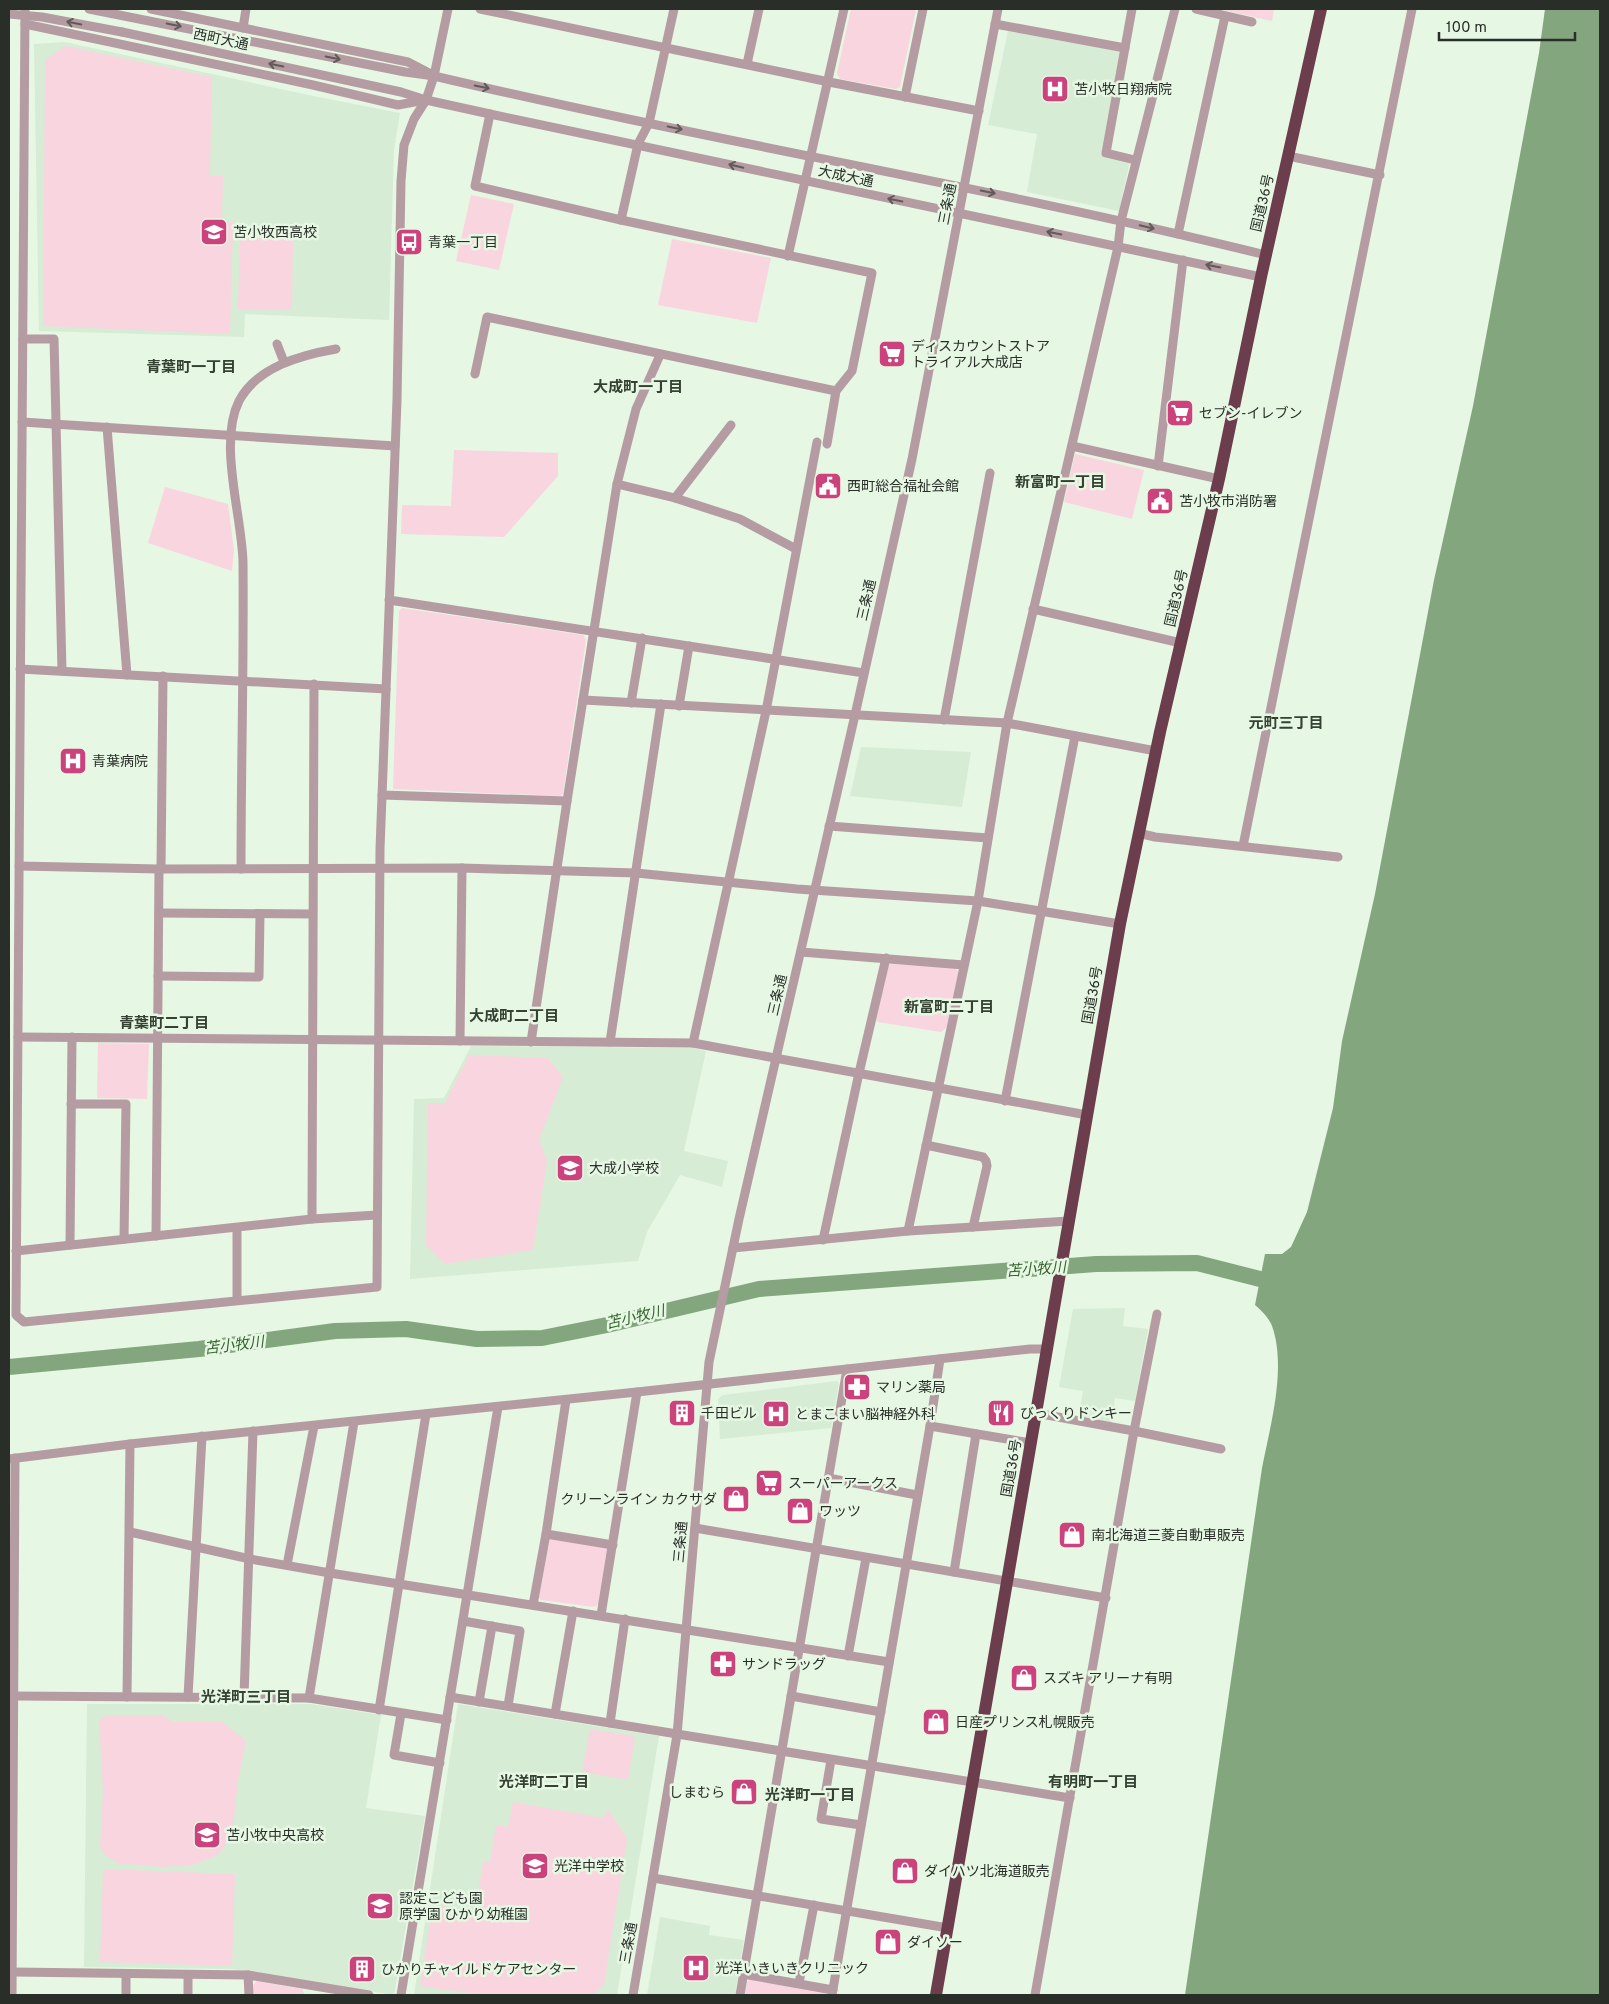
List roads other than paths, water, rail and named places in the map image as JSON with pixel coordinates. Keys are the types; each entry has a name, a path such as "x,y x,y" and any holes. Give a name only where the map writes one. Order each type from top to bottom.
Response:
{"highway":[{"name":"国道36号","path":"936,1995 1120,924 1156,751 1219,479 1261,277 1321,9"}],"street":[{"path":"25,9 16,1251 16,1314 24,1322 376,1287 379,868 390,600 404,144 414,119 426,100 434,76 448,9"},
{"name":"西町大通","path":"88,9 126,15 405,72 434,76"},
{"path":"152,9 177,11 242,28 408,62 434,76"},
{"path":"242,28 246,9"},
{"path":"480,9 511,12 829,82 979,111"},
{"path":"620,220 638,144 648,123 674,9"},
{"path":"747,64 759,9"},
{"path":"788,256 812,157 844,9"},
{"path":"905,97 923,9"},
{"name":"三条通","path":"633,1995 677,1735 707,1384 713,1343 776,1058 856,715 910,468 998,9"},
{"path":"1132,9 1106,153 1135,160"},
{"path":"908,1232 978,901 1006,723 1118,247 1120,221 1175,9"},
{"path":"1196,9 1252,22"},
{"path":"1243,846 1412,9"},
{"name":"西町大通","path":"9,14 42,17 122,32 401,92 426,100"},
{"path":"1178,234 1225,16"},
{"path":"25,24 303,83 398,106 426,100"},
{"path":"995,24 1125,48"},
{"name":"大成大通","path":"434,76 648,123 964,186 1266,254"},
{"name":"大成大通","path":"426,100 1261,277"},
{"path":"490,114 475,186 620,220 872,273 852,371 836,391 827,444"},
{"path":"1288,156 1380,175"},
{"path":"1158,466 1183,260"},
{"path":"475,374 487,317 836,391"},
{"path":"24,339 54,339 62,670"},
{"path":"277,344 284,362"},
{"path":"241,869 243,560 230,435 239,402 246,390 256,381 284,362 313,353 336,349"},
{"path":"531,1042 617,484 636,409 660,355"},
{"path":"22,422 395,446"},
{"path":"674,498 731,425"},
{"path":"107,427 127,675"},
{"path":"693,1043 766,711 817,442"},
{"path":"1072,446 1219,479"},
{"path":"944,720 990,473"},
{"path":"617,484 674,498 740,519 796,549"},
{"path":"390,600 864,673"},
{"path":"1033,608 1181,643"},
{"path":"631,703 642,638"},
{"path":"679,706 689,646"},
{"path":"20,669 386,689"},
{"path":"156,1236 163,676"},
{"path":"312,1220 314,684"},
{"path":"583,700 1006,723 1156,751"},
{"path":"610,1042 662,704"},
{"path":"1005,1101 1075,736"},
{"path":"382,795 567,801"},
{"path":"829,826 988,838"},
{"path":"1138,833 1154,837 1338,857"},
{"path":"19,866 160,869 557,869 636,873 815,890 978,901 1120,924"},
{"path":"460,1041 462,868"},
{"path":"159,913 312,914"},
{"path":"158,976 259,977 260,914"},
{"path":"801,952 964,965"},
{"path":"824,1240 859,1073 886,958"},
{"path":"18,1037 693,1043 1087,1115"},
{"path":"70,1245 72,1038"},
{"path":"71,1104 126,1104 124,1239"},
{"path":"926,1145 982,1157 986,1161 987,1166 973,1227"},
{"path":"16,1251 377,1215"},
{"path":"734,1248 973,1227 1068,1226"},
{"path":"237,1229 237,1300"},
{"path":"1034,1995 1106,1598 1134,1431 1157,1314"},
{"path":"12,1995 14,1696 12,1458 202,1436 354,1422 1030,1349 1046,1349"},
{"path":"743,1974 799,1983 832,1992 940,1359"},
{"path":"740,1995 847,1370"},
{"path":"601,1615 637,1392"},
{"path":"533,1605 546,1534 566,1400"},
{"path":"401,1995 498,1407"},
{"path":"1036,1413 1221,1449"},
{"path":"379,1710 426,1414"},
{"path":"309,1698 354,1422"},
{"path":"287,1565 314,1426"},
{"path":"930,1426 1031,1443"},
{"path":"244,1697 253,1431"},
{"path":"954,1572 976,1434"},
{"path":"188,1697 202,1436"},
{"path":"128,1697 130,1444"},
{"path":"828,1478 917,1494"},
{"path":"695,1528 1106,1598"},
{"path":"130,1532 250,1559 330,1573 889,1662"},
{"path":"546,1534 612,1545"},
{"path":"848,1656 866,1558"},
{"path":"555,1714 573,1611"},
{"path":"610,1724 625,1619"},
{"path":"463,1621 520,1631 508,1706"},
{"path":"479,1702 492,1626"},
{"path":"14,1696 309,1698 447,1720"},
{"path":"791,1696 880,1712"},
{"path":"450,1697 1070,1798"},
{"path":"401,1714 394,1756 440,1763"},
{"path":"831,1760 821,1819 860,1825"},
{"path":"653,1878 948,1928"},
{"path":"799,1983 814,1904"},
{"path":"13,1972 126,1975 248,1974 369,1995"},
{"path":"248,1974 248,1995"},
{"path":"126,1975 126,1995"},
{"path":"188,1975 188,1995"},
{"path":"311,1985 311,1995"}],"waterway":[{"name":"苫小牧川","path":"9,1367 199,1349 335,1331 406,1329 477,1339 542,1338 607,1325 759,1289 1096,1264 1197,1263 1260,1279"}],"place":[{"name":"苫小牧日翔病院","path":"1055,89"},
{"name":"苫小牧西高校","path":"214,232"},
{"name":"青葉一丁目","path":"409,242"},
{"name":"ディスカウントストア トライアル大成店","path":"892,354"},
{"name":"セブン-イレブン","path":"1180,413"},
{"name":"西町総合福祉会館","path":"828,486"},
{"name":"苫小牧市消防署","path":"1160,501"},
{"name":"青葉病院","path":"73,761"},
{"name":"大成小学校","path":"570,1168"},
{"name":"マリン薬局","path":"857,1387"},
{"name":"千田ビル","path":"682,1413"},
{"name":"びっくりドンキー","path":"1001,1413"},
{"name":"とまこまい脳神経外科","path":"776,1414"},
{"name":"スーパーアークス","path":"769,1483"},
{"name":"クリーンライン カクサダ","path":"736,1499"},
{"name":"ワッツ","path":"800,1511"},
{"name":"南北海道三菱自動車販売","path":"1072,1535"},
{"name":"サンドラッグ","path":"723,1664"},
{"name":"スズキ アリーナ有明","path":"1024,1678"},
{"name":"日産プリンス札幌販売","path":"936,1722"},
{"name":"しまむら","path":"744,1792"},
{"name":"苫小牧中央高校","path":"207,1835"},
{"name":"光洋中学校","path":"535,1866"},
{"name":"ダイハツ北海道販売","path":"905,1871"},
{"name":"認定こども園 原学園 ひかり幼稚園","path":"380,1906"},
{"name":"ダイソー","path":"888,1942"},
{"name":"光洋いきいきクリニック","path":"696,1968"},
{"name":"ひかりチャイルドケアセンター","path":"362,1969"}],"district":[{"name":"青葉町一丁目","path":"191,367"},
{"name":"大成町一丁目","path":"638,387"},
{"name":"新富町一丁目","path":"1060,482"},
{"name":"元町三丁目","path":"1286,723"},
{"name":"新富町二丁目","path":"949,1007"},
{"name":"大成町二丁目","path":"514,1016"},
{"name":"青葉町二丁目","path":"164,1023"},
{"name":"光洋町三丁目","path":"246,1697"},
{"name":"光洋町二丁目","path":"544,1782"},
{"name":"有明町一丁目","path":"1093,1782"},
{"name":"光洋町一丁目","path":"810,1795"}]}
